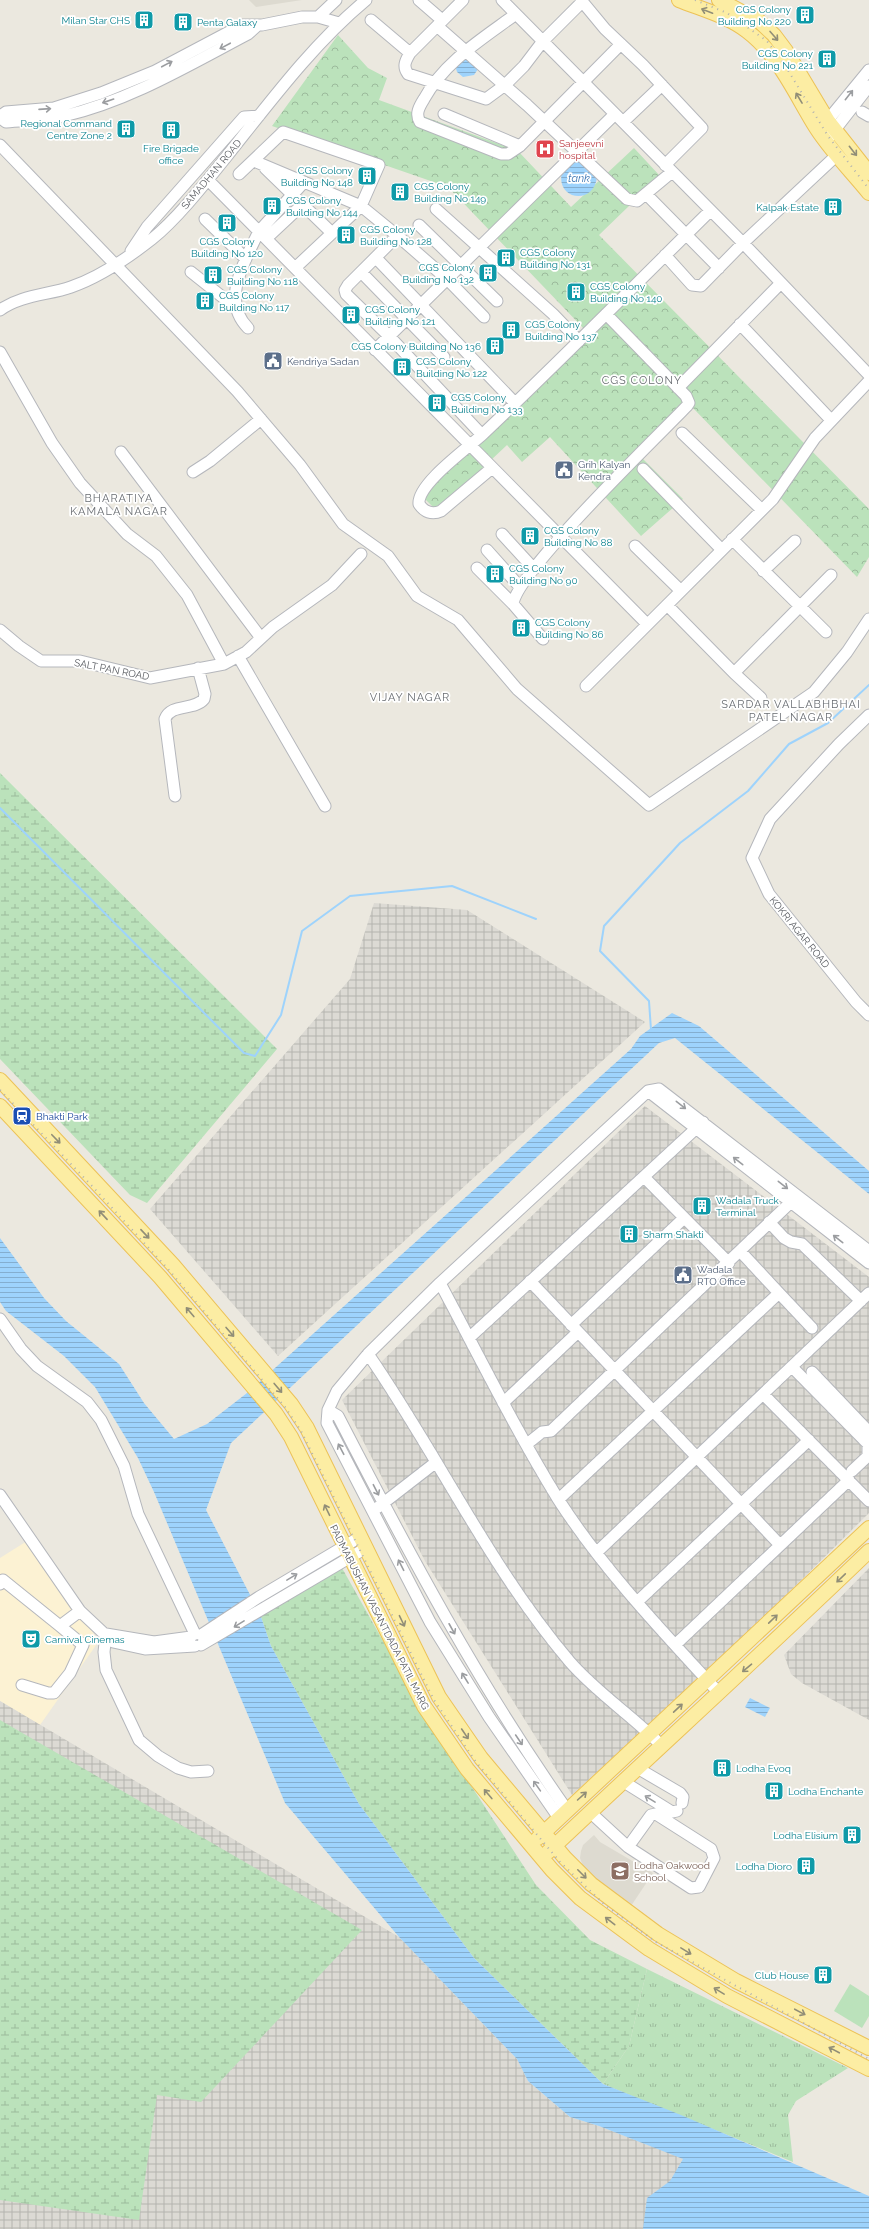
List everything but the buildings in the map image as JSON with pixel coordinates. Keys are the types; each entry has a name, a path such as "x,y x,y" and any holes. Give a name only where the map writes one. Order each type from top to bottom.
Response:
{"main road":[{"path":"679,0 716,14 746,30 761,43 779,65 822,136 869,193"},
{"path":"719,0 759,21 774,35 786,51 832,126 869,172"},
{"name":"PADMABUSHAN VASANTDADA PATIL MARG","path":"0,1080 173,1265 291,1404 307,1428 439,1697 481,1758 555,1846 591,1884 658,1934 736,1980 869,2048"},
{"name":"PADMABUSHAN VASANTDADA PATIL MARG","path":"0,1106 160,1277 276,1414 291,1437 424,1706 467,1769 542,1858 580,1898 649,1949 727,1996 869,2069"},
{"path":"531,1845 869,1528"},
{"path":"542,1858 719,1692 755,1661 869,1551"}],"street":[{"path":"318,17 336,0"},
{"name":"SAMADHAN ROAD","path":"0,310 34,295 72,287 114,265 153,238 208,180 259,116 339,23 366,0"},
{"path":"419,0 440,23 466,51 505,85 627,200 637,202 646,194 702,128 581,2 543,41 524,66 505,85 486,99 481,99 434,81 408,74 404,69 405,62 410,53 440,23 463,0"},
{"path":"502,0 743,243 869,375"},
{"path":"516,14 466,51 434,81 418,109 417,118 420,122 500,154 513,152 621,44"},
{"path":"124,89 63,116 6,122 2,118 3,114 6,112 54,108 164,78 248,34 258,25 302,16 318,17 339,23"},
{"path":"371,20 410,53"},
{"path":"832,126 869,70"},
{"path":"375,350 576,152 662,85"},
{"path":"822,136 869,86"},
{"path":"444,114 520,146"},
{"path":"130,254 133,246 147,227 244,117 259,116"},
{"path":"239,174 283,132 379,165 361,206 295,268"},
{"path":"0,145 114,265 232,385 300,465 343,524 388,556 418,596 458,620 517,689 649,805 814,692 847,652 869,619"},
{"path":"665,255 692,285 697,287 701,286 743,243 837,155"},
{"path":"254,161 361,206 447,279 484,317"},
{"path":"264,166 292,196 332,234"},
{"path":"208,180 560,537 648,624"},
{"path":"302,205 271,234 264,232 263,227 304,182"},
{"path":"646,194 719,268"},
{"path":"436,209 553,314 579,341"},
{"path":"492,468 441,511 435,514 422,509 419,504 419,496 430,481 482,435 579,341 710,210"},
{"path":"205,219 246,259"},
{"path":"419,225 497,301"},
{"path":"248,328 241,320 235,307 234,299 238,278 259,231"},
{"path":"399,237 394,239 348,285 345,290 346,294 389,336 482,435"},
{"path":"376,258 515,403"},
{"path":"191,272 235,307"},
{"path":"361,272 444,357"},
{"path":"678,388 781,283"},
{"path":"513,604 514,598 520,587 560,537 689,403 686,396 606,314"},
{"path":"740,324 831,420"},
{"path":"0,352 26,401 72,471 127,534 156,556 187,594 224,664"},
{"path":"586,686 773,499 814,438 869,381"},
{"path":"193,472 210,461 261,419"},
{"path":"682,434 762,510"},
{"path":"121,452 260,638"},
{"path":"643,469 722,550"},
{"path":"502,534 534,569"},
{"path":"732,539 826,632"},
{"path":"764,571 795,541"},
{"path":"635,546 680,591"},
{"path":"487,550 520,587"},
{"name":"SALT PAN ROAD","path":"0,630 19,646 41,660 80,661 150,678 224,664 238,656 332,585 361,554"},
{"path":"477,568 513,604 543,639"},
{"path":"734,673 831,575"},
{"path":"667,605 734,673 761,698"},
{"path":"238,656 325,806"},
{"path":"175,796 165,719 167,713 172,710 188,708 204,699 205,694 198,668"},
{"name":"KOKRI AGAR ROAD","path":"869,715 839,744 770,819 752,858 769,894 856,1002 869,1015"},
{"path":"563,1814 496,1727 430,1622 327,1423 328,1410 336,1391 368,1354 440,1283 648,1091 659,1088 699,1126 793,1198 869,1252"},
{"path":"469,1338 699,1126"},
{"path":"644,1177 729,1262"},
{"path":"526,1444 542,1432 550,1431 729,1262 793,1198"},
{"path":"793,1198 869,1263"},
{"path":"503,1403 574,1328 684,1218"},
{"path":"596,1552 865,1297 802,1244 791,1242 784,1238 769,1222"},
{"path":"740,1251 812,1328"},
{"path":"530,1282 780,1545"},
{"path":"440,1283 503,1403 559,1499 596,1552 637,1602 719,1692"},
{"path":"559,1499 779,1294"},
{"path":"0,1319 21,1349 37,1366 87,1402 95,1410 124,1466 138,1514 201,1638"},
{"path":"368,1354 401,1405 435,1463 511,1585 571,1663 618,1709 650,1734 662,1746"},
{"path":"675,1645 780,1545 850,1476 868,1456 869,1445 792,1366"},
{"path":"812,1372 869,1432"},
{"path":"763,1394 809,1440 850,1476 869,1501"},
{"path":"328,1410 338,1416 384,1505 444,1614 563,1814"},
{"path":"637,1602 809,1440"},
{"path":"373,1510 384,1505 435,1463"},
{"path":"0,1495 80,1611 113,1642 145,1649 201,1638 264,1607 347,1551"},
{"path":"201,1638 259,1597 363,1543"},
{"path":"0,1584 3,1580 83,1645 70,1673 54,1693 48,1693 22,1685"},
{"path":"60,1626 80,1611"},
{"path":"430,1622 444,1614"},
{"path":"106,1634 104,1652 106,1670 139,1740 158,1756 178,1768 191,1772 208,1772"},
{"path":"496,1727 506,1720"},
{"path":"624,1782 672,1812 679,1807 683,1797 680,1793 638,1769"},
{"path":"591,1813 628,1847 691,1888 699,1887 714,1858 711,1849 656,1814 651,1815 628,1847"}],"shaded area":[{"path":"249,0 302,0 256,7"},
{"name":"Sanjeevni hospital","path":"547,139 556,148 544,160 535,151"},
{"path":"374,903 467,910 645,1022 278,1356 150,1209 350,979"},
{"name":"Wadala Truck Terminal","path":"645,1106 869,1277 869,1513 747,1634 572,1795 425,1561 342,1400"},
{"name":"Carnival Cinemas","path":"27,1541 99,1641 40,1725 0,1701 0,1558"},
{"path":"869,1568 869,1720 802,1683 791,1674 784,1655"},
{"path":"0,1701 399,1937 517,2059 528,2081 570,2117 599,2126 695,2163 671,2229 0,2229"},
{"name":"Lodha Oakwood School","path":"594,1835 600,1842 653,1873 629,1909 586,1874 580,1858 581,1851 583,1845"}],"green space":[{"path":"338,35 368,68 387,78 379,100 518,151 571,207 634,148 660,176 599,235 869,509 869,557 857,577 693,408 640,456 683,499 641,536 550,437 522,462 507,445 437,511 417,491 586,331 448,187 272,126"},
{"path":"0,773 277,1049 147,1203 130,1195 0,1059"},
{"path":"342,1568 423,1712 536,1885 590,1940 647,1969 629,2046 603,2084 474,1958 359,1804 271,1646 260,1614"},
{"path":"0,1720 362,1930 201,2102 157,2095 139,2220 0,2200"},
{"path":"647,1969 848,2068 796,2101 788,2115 793,2162 603,2084 629,2046"},
{"path":"850,1984 869,1996 869,2016 862,2028 834,2011"}],"water":[{"path":"462,55 478,69 474,75 463,77 457,72 455,65"},
{"name":"tank","path":"575,160 582,160 597,177 594,186 583,196 569,194 564,189 561,181 562,172"},
{"path":"672,1013 699,1026 869,1171 869,1194 675,1038 659,1043 231,1443 206,1510 260,1614 271,1646 359,1804 474,1958 603,2084 681,2115 869,2196 869,2229 643,2229 647,2198 670,2181 683,2159 599,2126 570,2117 528,2081 517,2059 399,1937 285,1803 154,1492 138,1458 95,1387 64,1356 6,1311 0,1302 0,1238 44,1298 66,1321 119,1364 144,1403 174,1439 207,1424 247,1393 631,1049 640,1036"},
{"path":"750,1698 770,1708 765,1717 745,1707"}],"waterway":[{"path":"651,1030 649,1001 600,951 604,926 680,843 748,791 789,744 828,723 869,685"},
{"path":"0,808 244,1053 255,1056 281,1015 302,931 350,896 452,886 536,919"}],"railway":[{"path":"695,0 727,13 767,41 786,67 828,136 869,189"},
{"path":"0,1090 92,1186 168,1269 285,1407 301,1431 434,1700 476,1762 560,1862 605,1905 656,1942 869,2059"}],"place":[{"name":"CGS Colony Building No 220","path":"805,15"},
{"name":"Milan Star CHS","path":"144,20"},
{"name":"Penta Galaxy","path":"183,22"},
{"name":"CGS Colony Building No 221","path":"827,59"},
{"name":"Regional Command Centre Zone 2","path":"126,129"},
{"name":"Fire Brigade office","path":"171,130"},
{"name":"Sanjeevni hospital","path":"545,149"},
{"name":"CGS Colony Building No 148","path":"367,176"},
{"name":"CGS Colony Building No 149","path":"400,192"},
{"name":"CGS Colony Building No 144","path":"272,206"},
{"name":"Kalpak Estate","path":"833,207"},
{"name":"CGS Colony Building No 120","path":"227,223"},
{"name":"CGS Colony Building No 128","path":"346,235"},
{"name":"CGS Colony Building No 131","path":"506,258"},
{"name":"CGS Colony Building No 132","path":"488,273"},
{"name":"CGS Colony Building No 118","path":"213,275"},
{"name":"CGS Colony Building No 140","path":"576,292"},
{"name":"CGS Colony Building No 117","path":"205,301"},
{"name":"CGS Colony Building No 121","path":"351,315"},
{"name":"CGS Colony Building No 137","path":"511,330"},
{"name":"CGS Colony Building No 136","path":"495,346"},
{"name":"Kendriya Sadan","path":"273,361"},
{"name":"CGS Colony Building No 122","path":"402,367"},
{"name":"CGS Colony Building No 133","path":"437,403"},
{"name":"Grih Kalyan Kendra","path":"564,470"},
{"name":"CGS Colony Building No 88","path":"530,536"},
{"name":"CGS Colony Building No 90","path":"495,574"},
{"name":"CGS Colony Building No 86","path":"521,628"},
{"name":"Bhakti Park","path":"22,1116"},
{"name":"Wadala Truck Terminal","path":"702,1206"},
{"name":"Sharm Shakti","path":"629,1234"},
{"name":"Wadala RTO Office","path":"683,1275"},
{"name":"Carnival Cinemas","path":"31,1639"},
{"name":"Lodha Evoq","path":"722,1768"},
{"name":"Lodha Enchante","path":"774,1791"},
{"name":"Lodha Elisium","path":"852,1835"},
{"name":"Lodha Dioro","path":"806,1866"},
{"name":"Lodha Oakwood School","path":"620,1871"},
{"name":"Club House","path":"823,1975"}],"district":[{"name":"CGS COLONY","path":"642,380"},
{"name":"BHARATIYA KAMALA NAGAR","path":"119,504"},
{"name":"VIJAY NAGAR","path":"410,697"},
{"name":"SARDAR VALLABHBHAI PATEL NAGAR","path":"791,710"}]}
